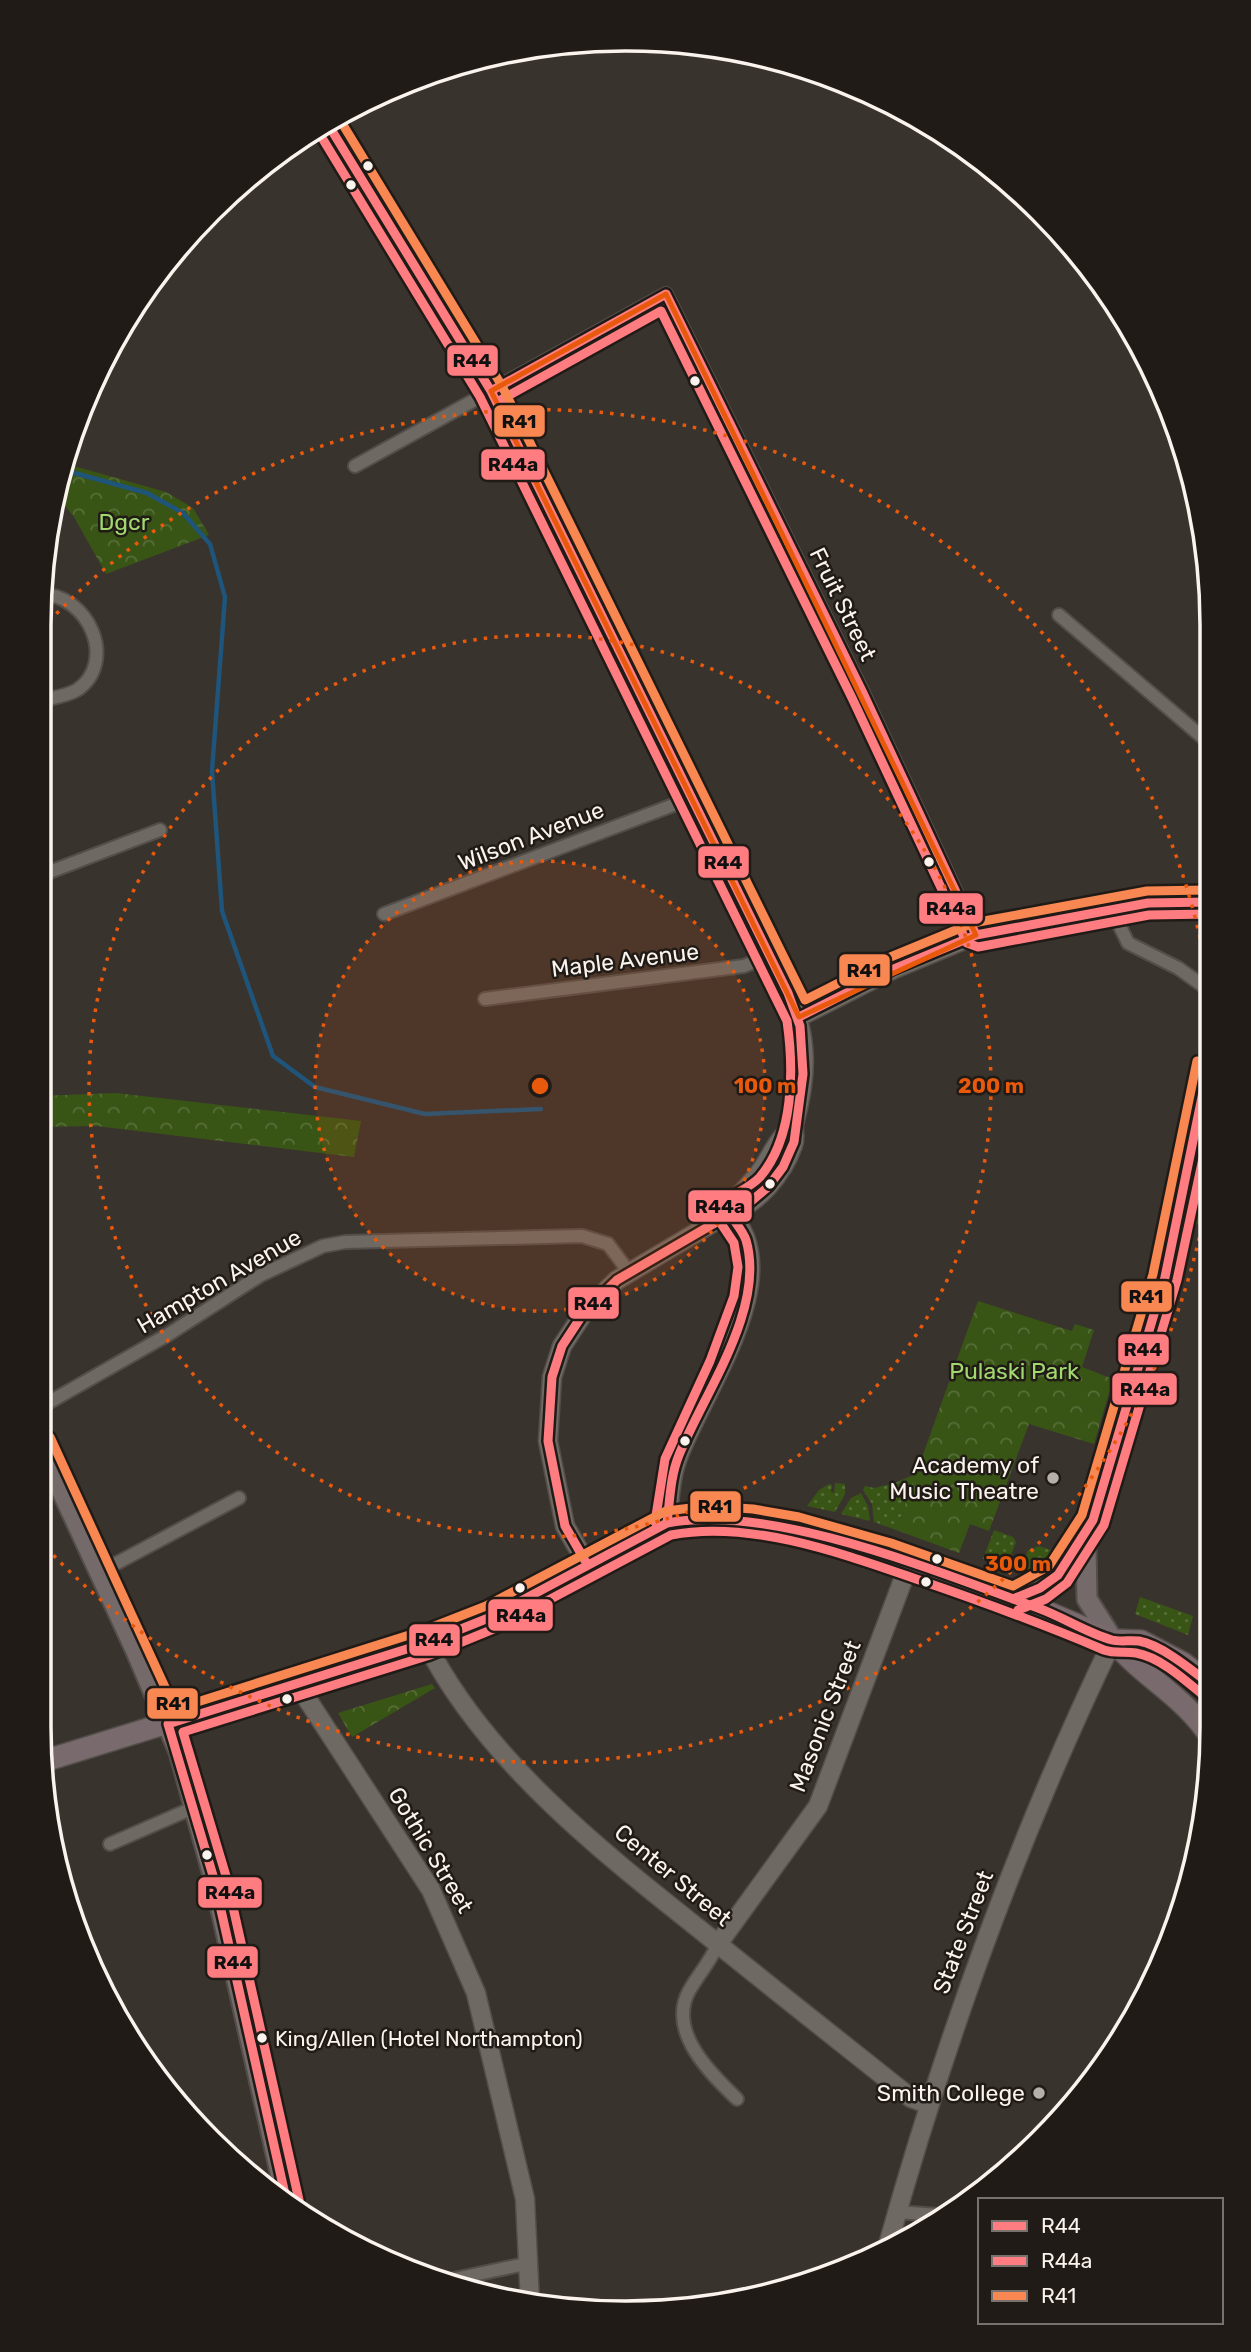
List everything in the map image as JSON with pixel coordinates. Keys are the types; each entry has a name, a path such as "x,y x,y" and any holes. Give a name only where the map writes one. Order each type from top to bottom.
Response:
{"highway":[{"path":"52,1759 298,1685 426,1643 491,1617 667,1523 709,1519 771,1526 829,1538 1013,1599 1113,1640 1141,1641 1184,1663 1200,1676"},
{"path":"1113,1640 1131,1663 1200,1707"}],"main road":[{"path":"1113,1640 1090,1608 1085,1589 1086,1548 1165,1276 1200,1110"},
{"path":"51,1468 168,1724 214,1879 284,2188"},
{"path":"1013,1599 1045,1586 1058,1575 1093,1520"}],"street":[{"path":"332,131 491,391 800,1017 805,1053 804,1079 794,1126 794,1143 769,1183 747,1208 729,1213 629,1272 606,1290 576,1323 562,1346 550,1396 548,1441 565,1525 587,1564"},
{"name":"Fruit Street","path":"491,391 666,294 887,742 976,935"},
{"path":"355,466 491,391"},
{"path":"51,698 76,690 92,668 95,644 93,630 79,608 67,600 52,597"},
{"path":"1059,615 1200,736"},
{"name":"Wilson Avenue","path":"384,914 692,798"},
{"path":"51,871 160,830"},
{"path":"800,1017 905,964 976,935 1148,903 1200,902"},
{"path":"1112,911 1128,943 1178,968 1200,984"},
{"name":"Maple Avenue","path":"485,999 744,966 769,957"},
{"path":"667,1523 679,1454 730,1343 751,1284 749,1249 740,1223 729,1213"},
{"name":"Hampton Avenue","path":"51,1401 169,1334 261,1275 330,1244 582,1236 608,1244 629,1272"},
{"path":"100,1572 239,1498"},
{"name":"Masonic Street","path":"718,1944 818,1805 909,1564"},
{"name":"State Street","path":"890,2236 929,2104 981,1949 1113,1640"},
{"name":"Center Street","path":"426,1643 443,1677 522,1773 640,1882 911,2098 929,2104"},
{"name":"Gothic Street","path":"298,1685 431,1890 476,1993 517,2160 524,2199 530,2293"},
{"path":"110,1844 195,1808"},
{"path":"718,1944 710,1962 688,1992 684,2011 687,2032 696,2055 737,2099"},
{"path":"897,2212 929,2214"},
{"path":"462,2277 530,2263"}],"highlighted area":[{"path":"666,294 976,935 799,1017 491,391"}],"green space":[{"name":"Dgcr","path":"73,466 166,492 193,508 209,535 106,574 64,504"},
{"path":"116,1093 361,1121 354,1157 96,1126 51,1127 51,1096"},
{"path":"1200,1200 1200,1224 1194,1224"},
{"name":"Pulaski Park","path":"978,1301 1072,1331 1075,1324 1094,1330 1082,1367 1113,1379 1094,1444 1029,1424 989,1531 970,1524 959,1553 896,1530"},
{"path":"921,1463 909,1495 895,1483 911,1476"},
{"path":"835,1483 845,1484 845,1494 835,1512 807,1506 819,1490 829,1484 832,1485 831,1492 834,1493"},
{"path":"895,1483 909,1495 896,1530 874,1522 872,1504 863,1490 865,1486 874,1488"},
{"path":"861,1493 868,1506 870,1521 841,1514 851,1498"},
{"path":"994,1530 1013,1537 1016,1542 1006,1568 983,1559"},
{"path":"1039,1546 1051,1550 1043,1570 1035,1574 1022,1574 1020,1571 1028,1550"},
{"path":"1140,1597 1193,1616 1188,1635 1135,1614"},
{"path":"432,1684 435,1688 352,1737 338,1713"}],"waterway":[{"path":"71,472 147,493 183,513 210,544 225,597 212,771 222,911 273,1056 315,1087 425,1114 541,1109"}],"transit line":[{"name":"R41","path":"343,125 502,386 805,1000 888,958 973,923 1147,891 1200,890"},
{"name":"R44","path":"332,131 491,391 788,993 800,1026 803,1074 794,1142 783,1167 768,1187 749,1203 617,1280 585,1311 562,1346 552,1377 548,1441 565,1526 587,1564"},
{"name":"R44a","path":"322,138 480,397 787,1021 791,1060 789,1102 780,1143 760,1177 717,1209 718,1219 734,1243 738,1267 734,1296 710,1361 665,1459 655,1522"},
{"name":"R44","path":"491,391 666,294 863,693 976,935"},
{"name":"R44a","path":"497,402 661,311 852,698 967,943 978,947 1149,915 1200,914"},
{"name":"R44","path":"799,1017 894,969 976,935 1148,903 1200,902"},
{"name":"R41","path":"51,1439 175,1709 422,1631 486,1606 666,1511 708,1506 753,1509 799,1517 891,1543 1013,1586 1049,1566 1082,1515 1153,1274 1197,1061"},
{"name":"R44","path":"1013,1599 1040,1588 1058,1575 1093,1520 1165,1277 1200,1107"},
{"name":"R44a","path":"1018,1610 1046,1599 1067,1583 1104,1525 1177,1280 1200,1172"},
{"name":"R44","path":"667,1523 676,1463 729,1350 747,1294 750,1267 746,1240 729,1213"},
{"name":"R44","path":"168,1724 426,1643 491,1617 667,1523 709,1519 755,1523 804,1532 904,1560 1038,1608 1103,1637 1115,1641 1148,1643 1177,1659 1200,1677"},
{"name":"R44a","path":"299,2199 226,1876 183,1732 430,1655 496,1628 671,1535 702,1531 767,1536 865,1561 993,1606 1104,1650 1145,1655 1172,1670 1200,1693"},
{"name":"R44","path":"168,1724 214,1879 284,2188"}],"place":[{"name":"Academy of Music Theatre","path":"1053,1478"},
{"name":"King/Allen (Hotel Northampton)","path":"262,2038"},
{"name":"Smith College","path":"1039,2093"}]}
